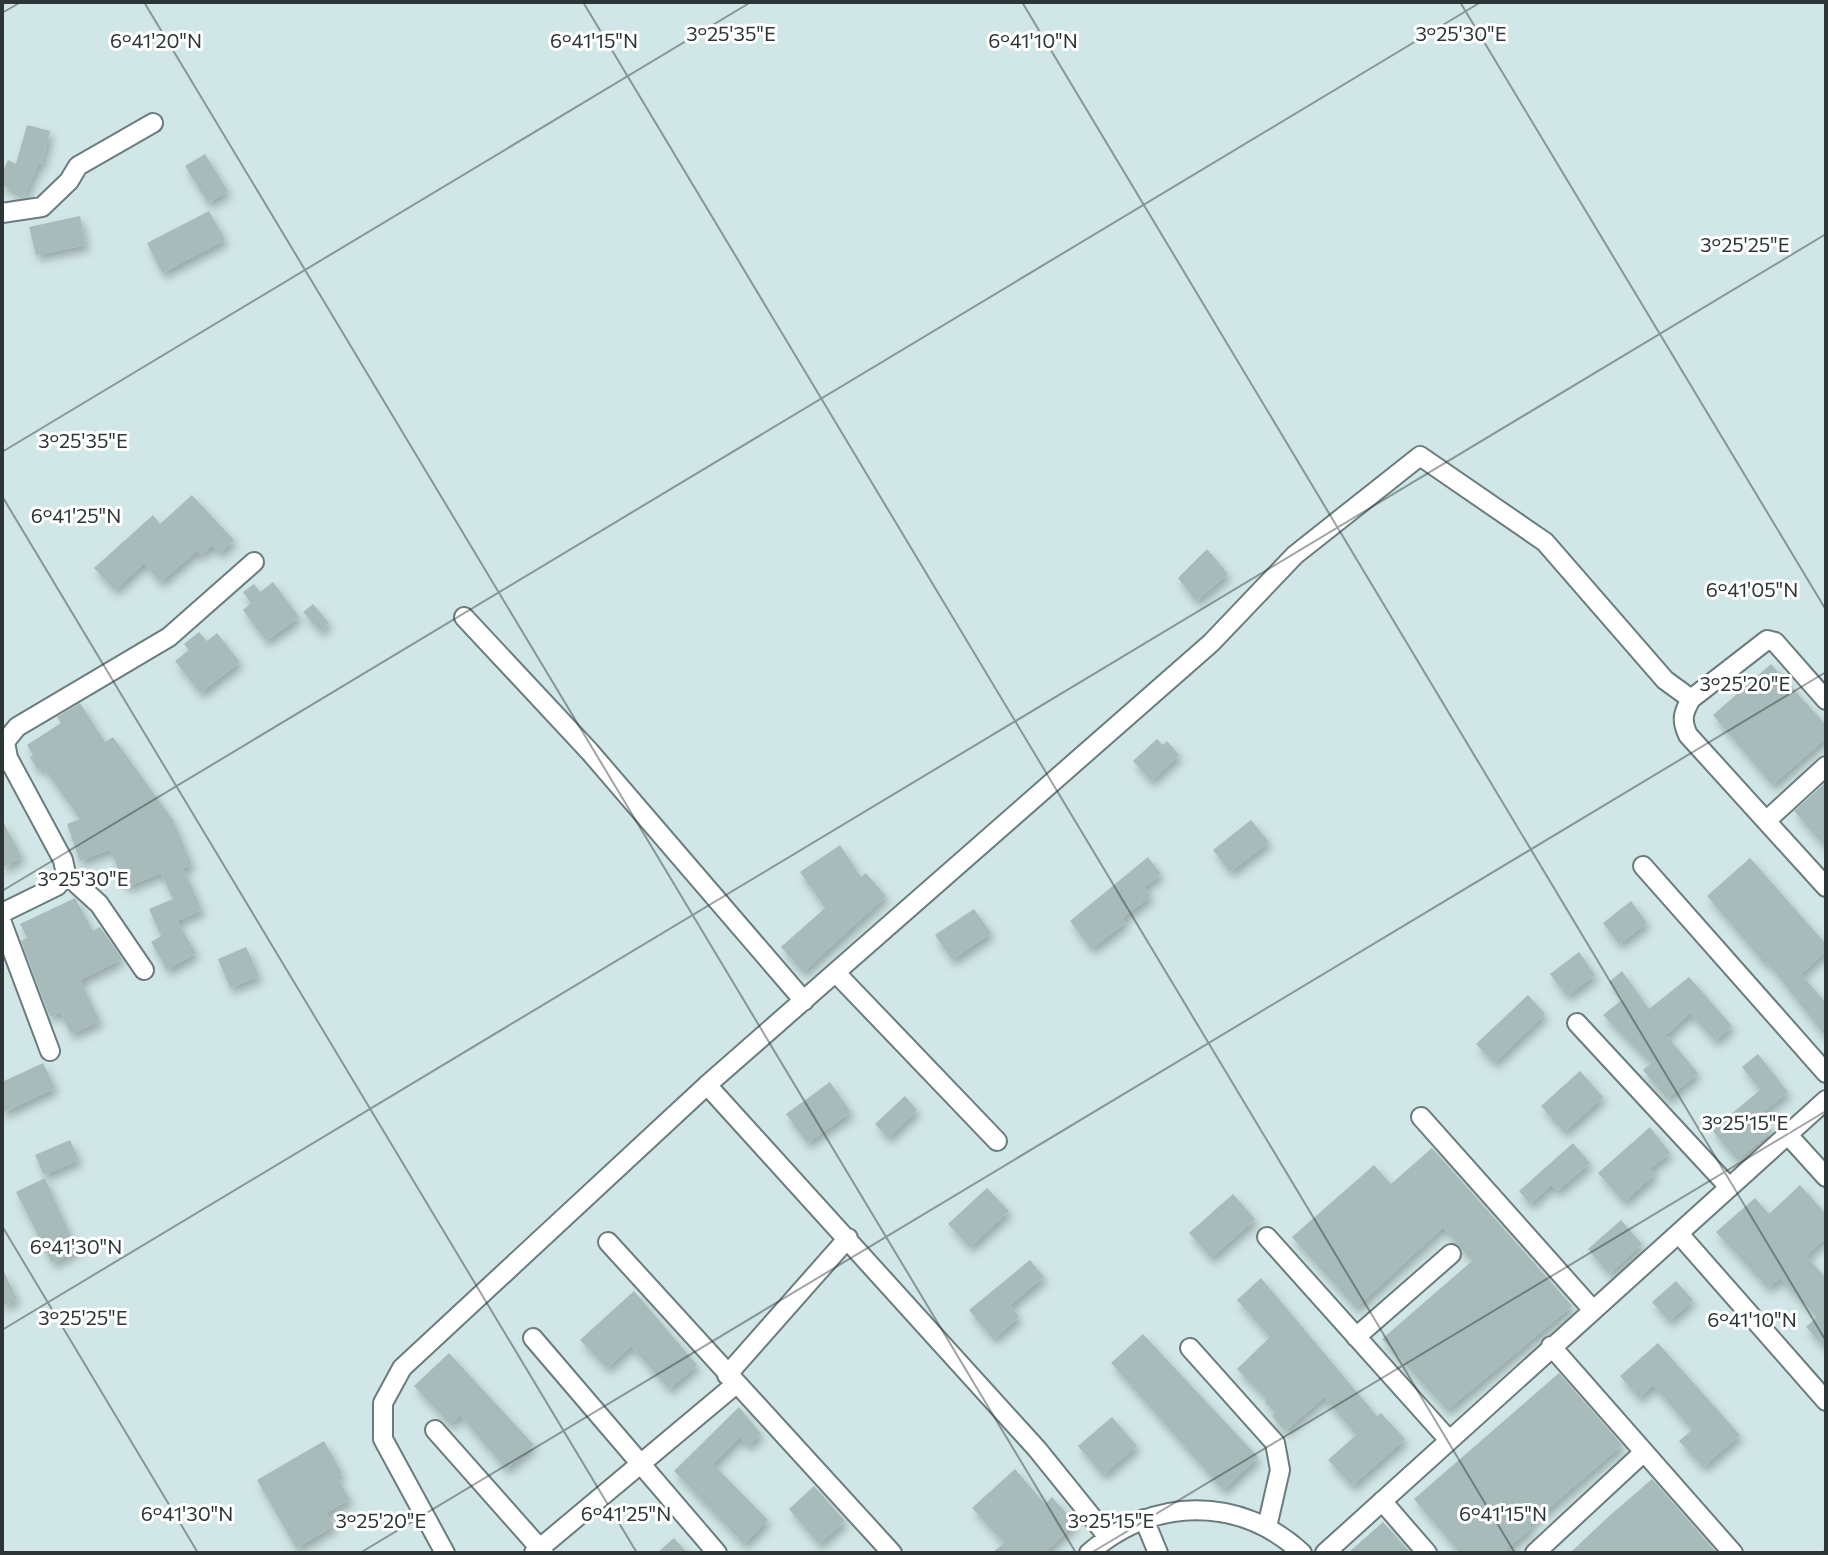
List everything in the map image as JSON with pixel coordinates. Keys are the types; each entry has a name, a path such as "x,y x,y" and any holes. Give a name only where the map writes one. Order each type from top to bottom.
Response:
{"street":[{"path":"2,213 42,207 69,181 78,166 153,123"},
{"path":"445,1553 383,1439 383,1403 402,1368 707,1085 1211,643 1295,555 1420,456 1545,542 1665,680 1691,699"},
{"path":"144,970 99,904 66,874 63,860 8,758 4,738 17,727 169,637 254,562"},
{"path":"464,617 590,752 804,1001"},
{"path":"1826,700 1775,642 1767,640 1691,699 1683,712 1682,724 1688,735 1826,887"},
{"path":"1766,821 1826,766"},
{"path":"1643,866 1826,1073"},
{"path":"2,913 57,886 66,874"},
{"path":"2,923 50,1051"},
{"path":"836,973 997,1141"},
{"path":"1577,1023 1729,1187"},
{"path":"707,1085 1037,1449 1108,1537"},
{"path":"1325,1553 1826,1100"},
{"path":"1421,1117 1592,1309"},
{"path":"1788,1135 1826,1177"},
{"path":"1680,1235 1826,1401"},
{"path":"1267,1237 1448,1439"},
{"path":"435,1430 539,1551 640,1465 732,1379 848,1238"},
{"path":"608,1242 892,1553"},
{"path":"1356,1337 1451,1254"},
{"path":"533,1338 717,1553"},
{"path":"1551,1346 1733,1553"},
{"path":"1190,1348 1275,1443 1280,1470 1267,1527"},
{"path":"1535,1553 1644,1452"},
{"path":"1382,1501 1427,1553"},
{"path":"1089,1553 1108,1537 1144,1519 1178,1509 1241,1516 1267,1527 1302,1553"},
{"path":"1144,1519 1158,1553"}],"building":[{"path":"27,125 50,131 42,164 39,163 24,196 2,185 2,173 8,160 16,164"},
{"path":"205,154 228,191 208,203 185,166"},
{"path":"209,211 225,240 162,273 147,243"},
{"path":"80,216 86,245 36,255 29,227"},
{"path":"192,495 234,540 219,553 212,545 201,555 197,551 160,582 144,563 115,590 94,568 153,515 160,524"},
{"path":"1207,549 1228,574 1196,601 1178,578"},
{"path":"273,582 299,617 266,641 243,610 251,603 243,592 254,584 260,592"},
{"path":"313,604 329,623 320,631 303,612"},
{"path":"199,632 207,641 217,633 240,662 200,693 175,661 189,650 184,644"},
{"path":"1771,664 1826,725 1826,738 1772,785 1713,715"},
{"path":"80,703 105,742 113,737 173,820 192,865 183,868 202,910 177,921 196,953 167,970 151,942 161,936 149,909 173,899 161,873 126,887 110,849 80,861 67,824 80,819 43,767 38,770 30,757 33,755 27,745 61,723 57,717"},
{"path":"1157,739 1163,745 1167,741 1179,755 1151,781 1133,761"},
{"path":"1826,782 1826,848 1794,811"},
{"path":"2,820 22,857 2,868"},
{"path":"1251,820 1269,842 1230,872 1213,850"},
{"path":"840,845 861,877 866,873 886,896 803,972 781,947 825,908 800,872"},
{"path":"1148,857 1161,874 1144,887 1151,896 1122,918 1125,923 1091,949 1070,921"},
{"path":"1750,858 1826,944 1826,951 1801,974 1826,1003 1826,1037 1767,962 1765,964 1707,896"},
{"path":"75,898 93,931 100,927 122,959 80,980 100,1021 71,1034 60,1012 51,1017 48,1012 21,941 27,938 20,924"},
{"path":"1631,901 1647,923 1619,944 1603,923"},
{"path":"974,909 991,933 952,960 935,935"},
{"path":"246,947 259,976 230,988 218,959"},
{"path":"1579,952 1595,975 1567,996 1550,974"},
{"path":"1622,971 1649,1009 1689,977 1732,1026 1715,1041 1690,1013 1666,1035 1698,1073 1667,1099 1643,1070 1651,1063 1603,1015 1623,999 1609,982"},
{"path":"1528,995 1545,1014 1494,1063 1476,1044"},
{"path":"1758,1054 1788,1092 1759,1115 1772,1131 1737,1160 1712,1130 1760,1090 1742,1067"},
{"path":"43,1063 55,1088 2,1113 2,1082"},
{"path":"1580,1071 1603,1097 1564,1132 1541,1106"},
{"path":"830,1082 851,1112 807,1143 786,1114"},
{"path":"905,1096 917,1110 888,1138 875,1124"},
{"path":"1650,1127 1670,1153 1650,1168 1655,1174 1624,1202 1598,1173"},
{"path":"70,1140 79,1160 44,1175 35,1155"},
{"path":"1573,1143 1590,1163 1557,1191 1551,1185 1530,1204 1519,1191"},
{"path":"1432,1148 1572,1306 1447,1410 1382,1339 1472,1261 1443,1227 1356,1308 1292,1237 1374,1165 1391,1184"},
{"path":"45,1178 77,1250 52,1263 16,1192"},
{"path":"1800,1185 1826,1214 1826,1237 1806,1256 1826,1278 1826,1349 1806,1327 1817,1317 1780,1278 1768,1288 1716,1232 1755,1198 1769,1214"},
{"path":"987,1188 1009,1211 970,1247 948,1224"},
{"path":"1233,1194 1255,1219 1211,1258 1189,1233"},
{"path":"1621,1220 1642,1244 1609,1274 1588,1249"},
{"path":"1030,1260 1044,1277 1010,1305 1019,1317 993,1339 969,1310"},
{"path":"2,1268 17,1299 2,1306"},
{"path":"1261,1278 1377,1416 1381,1413 1405,1439 1352,1486 1328,1460 1356,1435 1324,1397 1285,1431 1272,1416 1275,1413 1265,1402 1267,1399 1237,1369 1270,1337 1237,1300"},
{"path":"1676,1281 1693,1300 1669,1321 1652,1302"},
{"path":"634,1291 697,1365 669,1389 631,1346 607,1368 580,1340"},
{"path":"1143,1334 1258,1457 1223,1490 1111,1363"},
{"path":"1658,1343 1740,1435 1703,1467 1679,1441 1692,1430 1653,1385 1639,1398 1620,1376"},
{"path":"449,1353 534,1445 506,1469 460,1415 450,1424 414,1386"},
{"path":"1559,1373 1622,1445 1529,1525 1531,1528 1502,1553 1460,1553 1414,1499"},
{"path":"739,1407 761,1434 747,1446 740,1437 713,1464 768,1520 744,1544 674,1471"},
{"path":"1112,1417 1137,1446 1103,1475 1078,1446"},
{"path":"324,1441 342,1473 336,1476 350,1499 326,1513 334,1526 296,1548 257,1480"},
{"path":"1015,1469 1045,1504 1052,1497 1075,1523 1044,1553 992,1553 1004,1543 972,1508"},
{"path":"1652,1479 1717,1553 1570,1553 1607,1518"},
{"path":"814,1486 845,1521 819,1544 789,1509"},
{"path":"1383,1522 1411,1553 1348,1553"},
{"path":"674,1538 687,1553 657,1553"}]}
